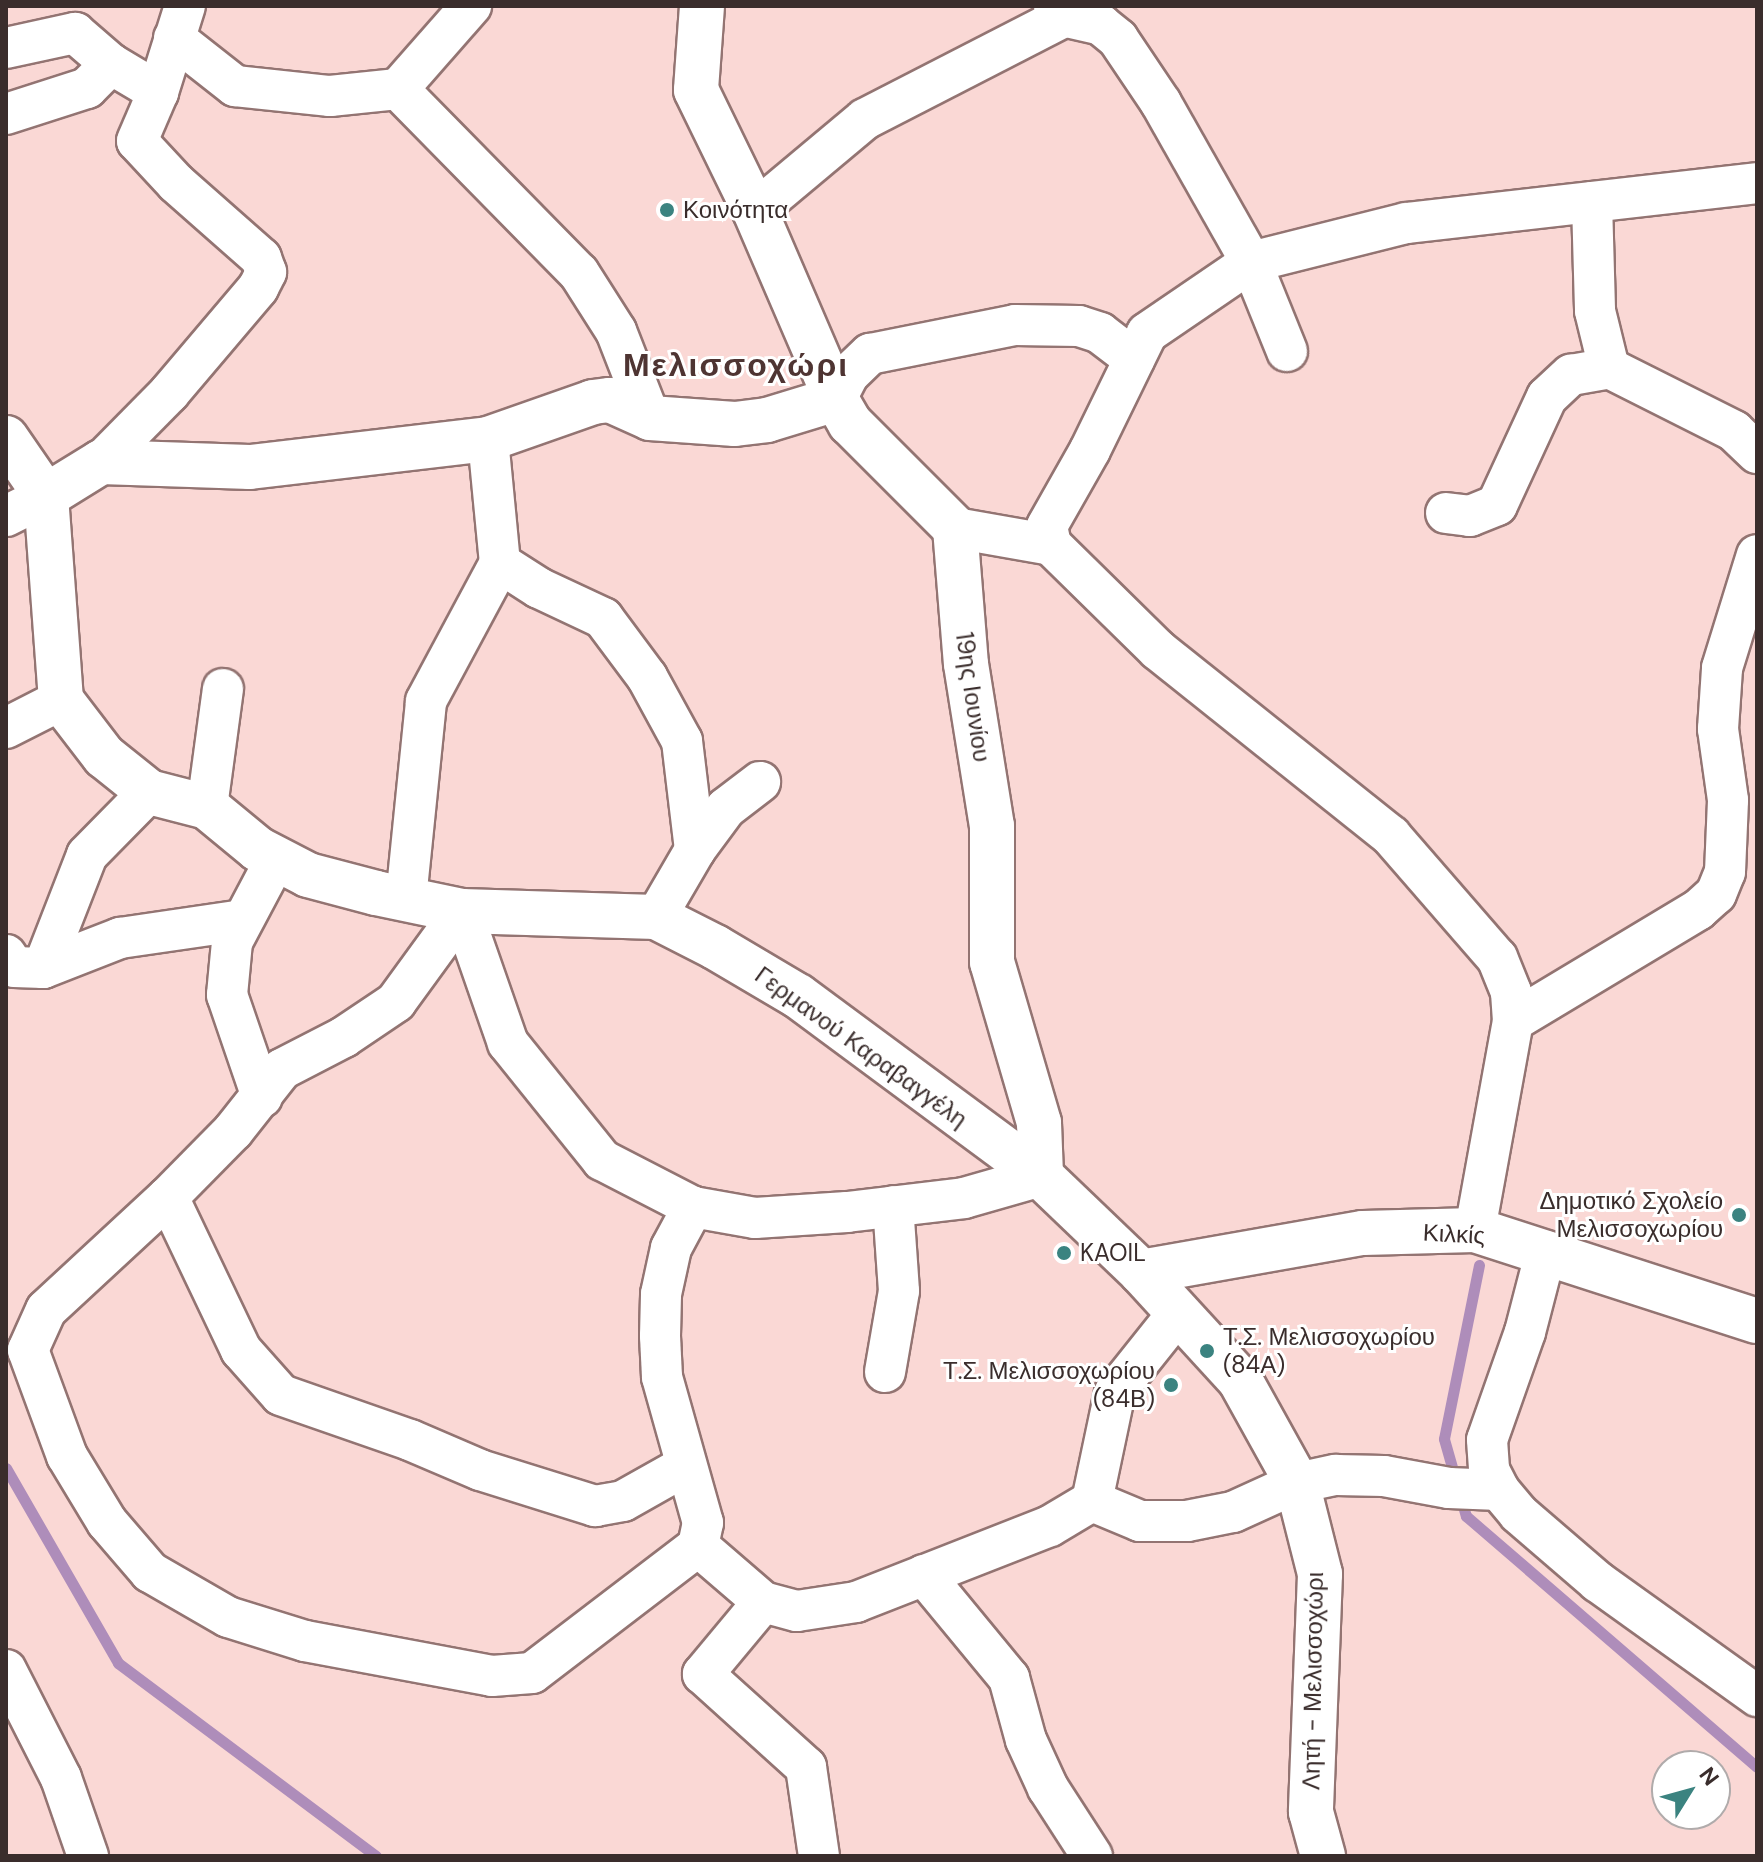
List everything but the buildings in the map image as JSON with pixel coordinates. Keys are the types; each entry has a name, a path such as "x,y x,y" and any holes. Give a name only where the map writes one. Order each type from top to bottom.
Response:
{"main road":[{"path":"702,6 696,90 755,211 836,399 850,423 955,528"},
{"path":"46,496 101,462 250,467 488,439 593,402 610,400 650,418 735,424 767,420 836,399"},
{"path":"6,438 46,496 61,700"},
{"name":"19ης Ιουνίου","path":"955,528 966,664 992,826 992,962 1039,1123 1041,1176"},
{"name":"Γερμανού Καραβαγγέλη","path":"61,700 104,756 149,792 207,807 276,859 308,875 462,911 656,917 715,947 798,996 1041,1176 1141,1272"},
{"name":"Κιλκίς","path":"1141,1272 1363,1233 1475,1230 1757,1321"},
{"name":"Λητή - Μελισσοχώρι","path":"1141,1272 1240,1380 1297,1483 1320,1574 1311,1812 1323,1856"}],"street":[{"path":"180,22 235,86 330,96 398,89 471,6"},
{"path":"755,211 865,119 1069,10 1101,25 1118,39 1161,103 1251,262 1287,351"},
{"path":"101,462 169,393 258,288 266,272 261,258 176,183 137,141 158,92 180,22"},
{"path":"6,48 75,33 111,64 158,92"},
{"path":"6,114 87,88 111,64"},
{"path":"398,89 579,273 616,331 650,418"},
{"path":"1475,1230 1513,1021 1511,992 1497,958 1391,836 1158,650 1051,545 1047,526 1090,450 1147,333 1251,262 1406,223 1757,183"},
{"path":"1592,202 1595,311 1609,368"},
{"path":"836,399 849,374 870,354 1015,325 1079,326 1100,333 1134,359"},
{"path":"1446,513 1470,516 1497,505 1547,397 1571,375 1609,368 1734,431 1757,453"},
{"path":"406,899 426,701 500,563 488,439"},
{"path":"6,516 46,496"},
{"path":"955,528 1051,545"},
{"path":"1513,1021 1698,910 1716,894 1725,872 1728,800 1718,729 1722,668 1757,555"},
{"path":"500,563 539,588 603,618 647,677 682,741 695,850"},
{"path":"207,807 223,689"},
{"path":"6,728 61,700"},
{"path":"656,917 695,850 726,808 760,782"},
{"path":"43,968 87,855 149,792"},
{"path":"262,1097 227,995 232,942 276,859"},
{"path":"462,911 508,1043 602,1160 693,1207 755,1218 893,1206 964,1198 1041,1176"},
{"path":"462,911 396,1002 344,1037 282,1069 262,1097 168,1197 46,1310 17,1351 67,1456 107,1522 150,1572 228,1617 305,1641 492,1676 532,1673 698,1546 703,1523 662,1377 661,1294 671,1248 693,1207"},
{"path":"6,955 14,967 43,968 120,938 243,920"},
{"path":"168,1197 208,1288 241,1350 281,1395 410,1440 480,1470 595,1506 623,1501 685,1466"},
{"path":"885,1372 899,1291 893,1206"},
{"path":"1475,1489 1489,1470 1487,1440 1525,1332 1546,1251"},
{"path":"698,1546 763,1602 797,1611 856,1602 1050,1526 1092,1501 1115,1392 1178,1313"},
{"path":"1092,1501 1140,1521 1187,1521 1233,1512 1297,1483 1336,1475 1384,1476 1475,1489 1519,1514 1598,1582 1757,1696"},
{"path":"924,1575 1009,1678 1026,1740 1048,1788 1092,1856"},
{"path":"763,1602 703,1674 806,1767 819,1856"},
{"path":"6,1670 61,1778 88,1856"}],"waterway":[{"path":"1479,1265 1444,1439 1466,1516 1757,1767"},
{"path":"6,1468 118,1663 376,1856"}],"place":[{"name":"Κοινότητα","path":"667,210"},
{"name":"Δημοτικό Σχολείο Μελισσοχωρίου","path":"1739,1215"},
{"name":"KAOIL","path":"1064,1253"},
{"name":"Τ.Σ. Μελισσοχωρίου (84Α)","path":"1207,1351"},
{"name":"Τ.Σ. Μελισσοχωρίου (84Β)","path":"1171,1385"}],"district":[{"name":"Μελισσοχώρι","path":"736,365"}]}
